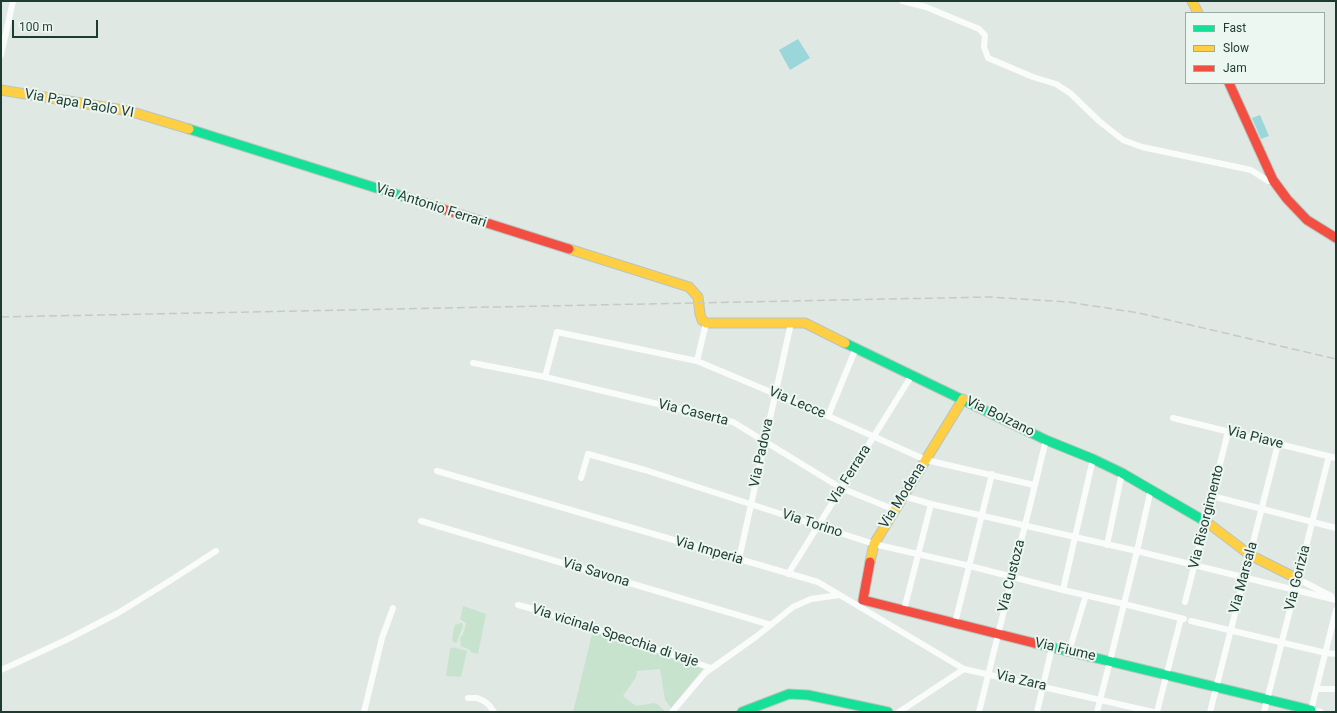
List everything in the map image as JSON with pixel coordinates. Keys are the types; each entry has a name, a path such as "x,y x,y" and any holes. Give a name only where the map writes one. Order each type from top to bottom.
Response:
{"street":[{"path":"1,55 13,1"},
{"path":"902,1 926,7 979,29 985,35 984,47 988,58 1033,77 1056,84 1070,93 1099,121 1124,140 1142,147 1250,170 1268,181 1273,180"},
{"path":"1192,1 1198,12"},
{"path":"1229,84 1273,180 1287,199 1308,220 1336,238"},
{"name":"Via Papa Paolo VI","path":"1,90 129,111 156,119"},
{"name":"Via Antonio Ferrari","path":"156,119 689,288 696,294 702,320 706,323"},
{"path":"697,361 706,323"},
{"name":"Via Bolzano","path":"706,323 805,323 1046,440 1093,459 1122,473 1205,522 1250,555 1298,579"},
{"name":"Via Padova","path":"739,559 791,323"},
{"name":"Via Lecce","path":"545,378 557,332 697,361 775,393 926,460 992,474 1034,485"},
{"path":"828,416 856,348"},
{"name":"Via Caserta","path":"474,362 733,422 841,488 895,510"},
{"name":"Via Ferrara","path":"788,574 912,375"},
{"name":"Via Modena","path":"863,600 874,544 963,399"},
{"name":"Via Piave","path":"1173,418 1336,458"},
{"name":"Via Risorgimento","path":"1185,602 1228,432"},
{"name":"Via Custoza","path":"979,712 1046,440"},
{"name":"Via Marsala","path":"1210,712 1278,444"},
{"name":"Via Torino","path":"581,478 588,454 645,470 874,544 1124,604"},
{"name":"Via Gorizia","path":"1264,712 1329,456"},
{"path":"1063,590 1093,459"},
{"name":"Via Imperia","path":"437,472 818,582 964,668"},
{"path":"1107,545 1122,473"},
{"path":"956,623 992,474"},
{"path":"1097,712 1151,489"},
{"path":"903,496 982,516 1137,551 1295,591 1336,599"},
{"path":"1212,496 1336,528"},
{"path":"904,610 931,504"},
{"name":"Via Savona","path":"421,521 771,625"},
{"path":"1,670 66,640 118,613 216,551"},
{"path":"1298,579 1336,599"},
{"path":"672,712 695,684 711,668 800,603 838,594"},
{"path":"1069,651 1086,595"},
{"name":"Via Fiume","path":"863,600 1217,686 1311,711"},
{"path":"1124,604 1183,618 1157,712"},
{"name":"Via vicinale Specchia di vaje","path":"518,605 548,613 711,668"},
{"path":"364,712 382,638 392,608"},
{"path":"1321,712 1311,711 1336,610"},
{"path":"1191,621 1326,653 1336,654"},
{"path":"1037,712 1052,647"},
{"path":"899,712 964,668"},
{"name":"Via Zara","path":"964,668 1153,712"},
{"path":"1316,689 1336,689"},
{"path":"742,712 790,694 808,695 888,712"},
{"path":"468,698 477,698 484,701 494,712"}],"green space":[{"path":"463,606 486,614 478,654 461,646 460,638 466,625 466,623 460,619"},
{"path":"462,623 463,626 457,642 455,643 452,640 454,627"},
{"path":"593,630 703,666 703,669 671,708 665,700 660,669 637,671 636,677 623,696 636,706 654,703 666,712 573,712"},
{"path":"453,647 467,651 461,677 446,676 450,649"}],"water":[{"path":"798,39 810,58 790,70 779,50"},
{"path":"1260,115 1269,136 1261,139 1252,118"}],"railway":[{"path":"1,317 989,297 1068,302 1139,313 1336,359"}],"traffic: fast":[{"path":"189,129 408,198"},
{"path":"845,343 1046,440 1093,459 1122,473 1208,523"},
{"path":"1034,643 1311,710 1311,712"},
{"path":"742,712 789,694 808,695 888,712"}],"traffic: slow":[{"path":"1192,1 1198,12"},
{"path":"1,90 129,111 189,129"},
{"path":"569,249 689,287 698,297 700,314 702,320 706,323 805,323 845,343"},
{"path":"870,562 874,544 963,399"},
{"path":"1208,523 1250,555 1298,579"}],"traffic: jam":[{"path":"1229,84 1273,180 1287,199 1307,220 1336,238"},
{"path":"408,198 569,249"},
{"path":"870,562 863,600 1034,643"}]}
